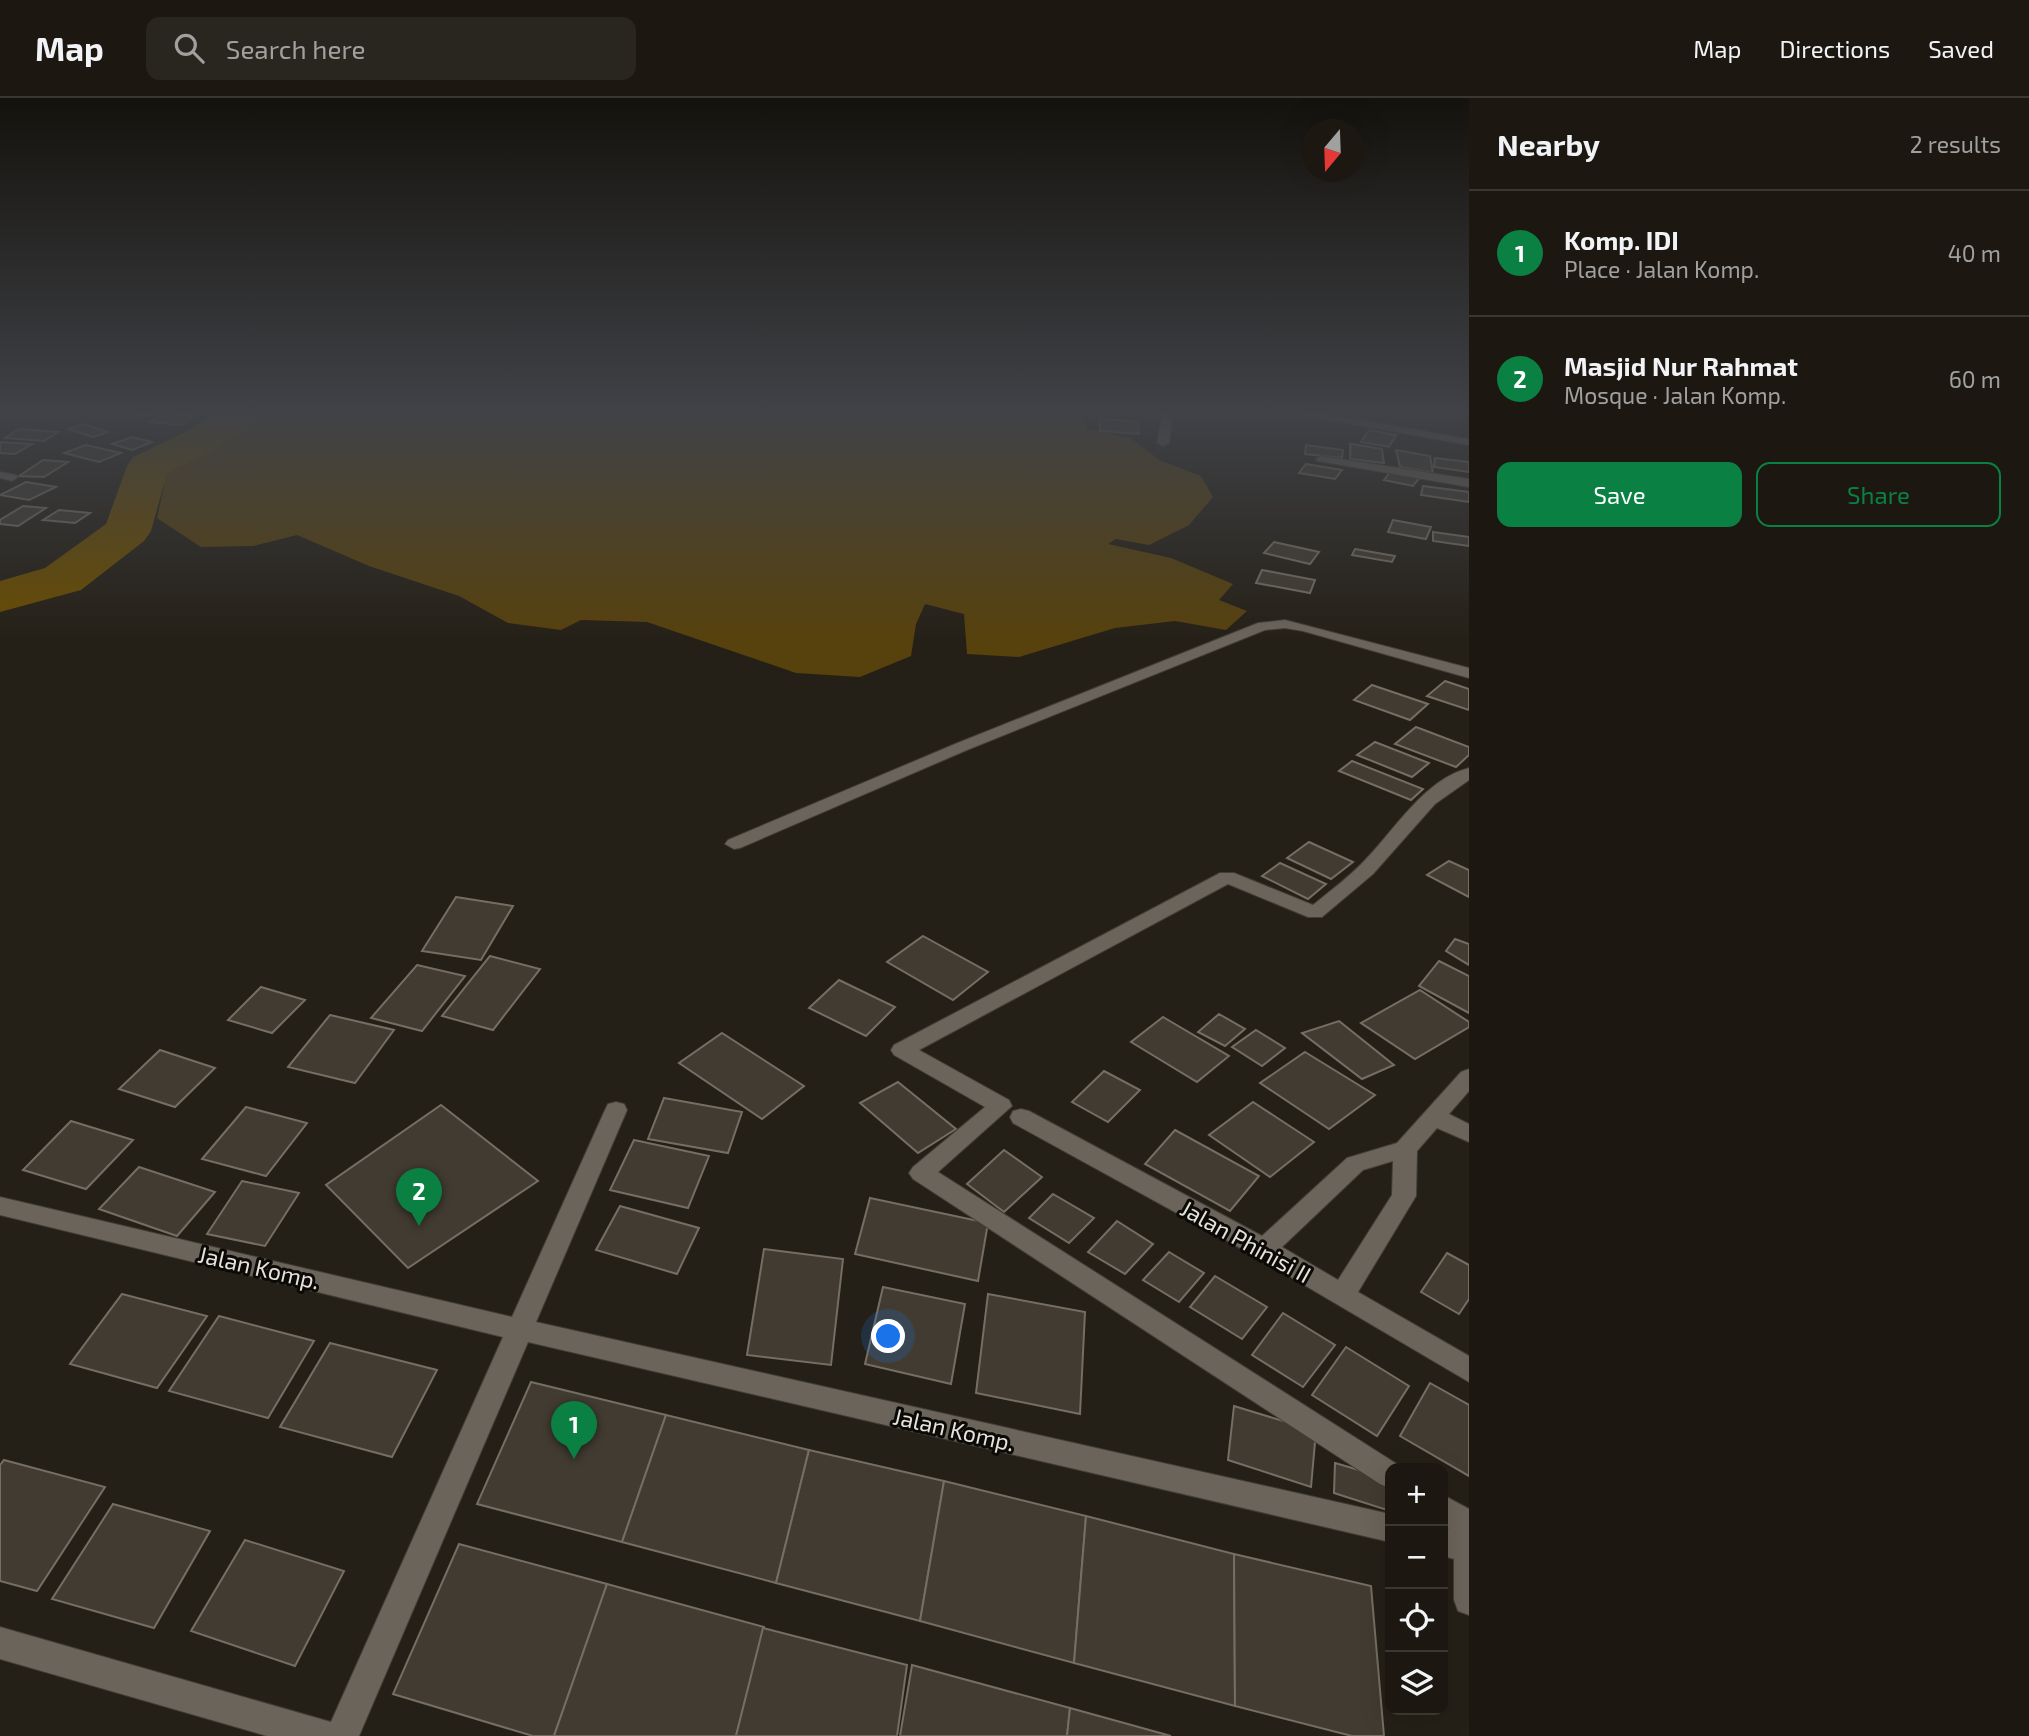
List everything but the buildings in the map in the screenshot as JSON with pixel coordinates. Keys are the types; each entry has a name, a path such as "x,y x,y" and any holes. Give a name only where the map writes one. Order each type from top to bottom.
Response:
{"street":[{"path":"734,844 961,747 1263,626 1285,624 1304,627 1467,673"},
{"path":"1385,1472 921,1173 1001,1106 902,1050 1227,877 1315,913 1371,865 1426,805 1457,778 1469,773"},
{"path":"1264,1250 1355,1164 1405,1149 1469,1077"},
{"path":"342,1736 518,1328 616,1110"},
{"path":"1434,1116 1469,1134"},
{"name":"Jalan Phinisi II","path":"1021,1117 1264,1250 1469,1370"},
{"path":"1342,1296 1404,1196 1405,1149"},
{"name":"Jalan Komp.","path":"0,1206 664,1364 1385,1527"},
{"path":"1448,1511 1469,1525"},
{"path":"1448,1543 1469,1549"},
{"path":"1469,1558 1469,1600"},
{"path":"0,1643 325,1736"}],"shaded area":[{"path":"164,487 1208,487 1213,497 1189,525 1149,545 1116,539 1108,544 1171,558 1233,584 1219,600 1247,611 1226,630 1175,621 1115,628 1019,657 967,654 964,614 925,604 916,624 911,656 860,677 796,673 647,622 581,620 561,630 508,623 459,596 369,566 297,535 253,546 201,547 157,518"}],"waterway":[{"path":"0,597 63,579 127,531 141,487"}],"place":[{"name":"Masjid Nur Rahmat","path":"419,1226"},
{"name":"Komp. IDI","path":"574,1459"}]}
